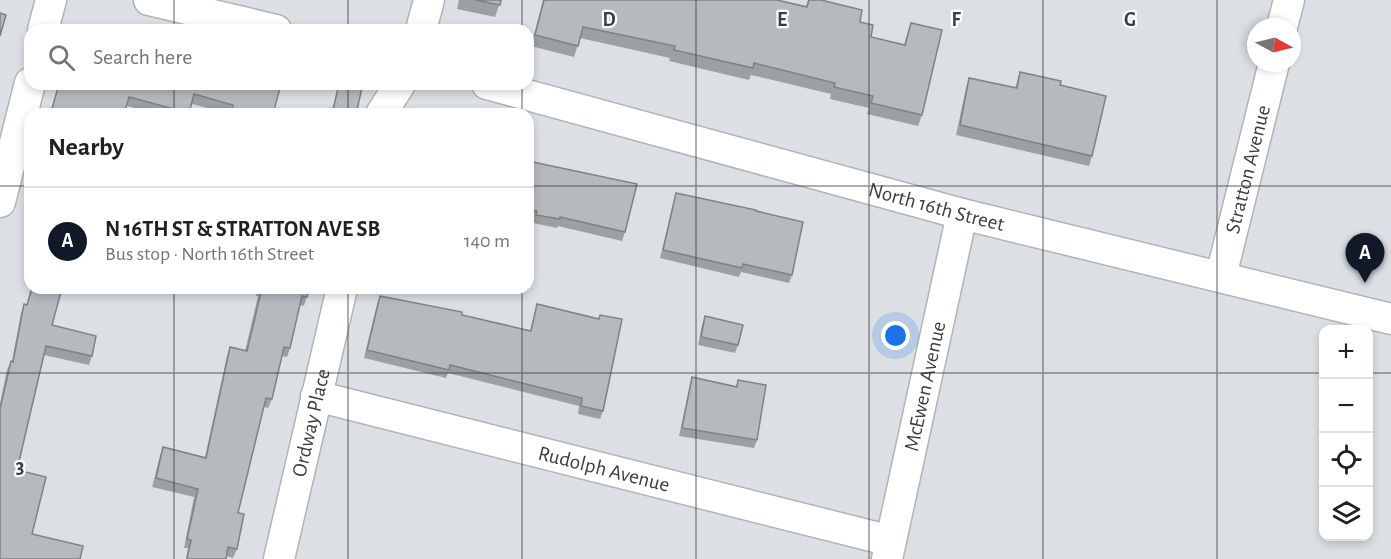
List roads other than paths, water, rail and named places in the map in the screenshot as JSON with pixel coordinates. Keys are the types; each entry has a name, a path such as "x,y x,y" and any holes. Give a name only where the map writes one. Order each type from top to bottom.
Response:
{"street":[{"path":"45,24 51,0"},
{"path":"149,0 251,24"},
{"path":"423,24 429,0"},
{"path":"1284,18 1289,0"},
{"name":"Stratton Avenue","path":"1221,276 1272,72"},
{"path":"0,202 28,90"},
{"path":"385,108 396,90"},
{"name":"North 16th Street","path":"509,90 962,214 1391,319"},
{"name":"McEwen Avenue","path":"889,550 962,214"},
{"name":"Ordway Place","path":"279,559 341,294"},
{"name":"Rudolph Avenue","path":"316,396 889,550"}],"place":[{"name":"N 16TH ST & STRATTON AVE SB","path":"1365,283"}]}
